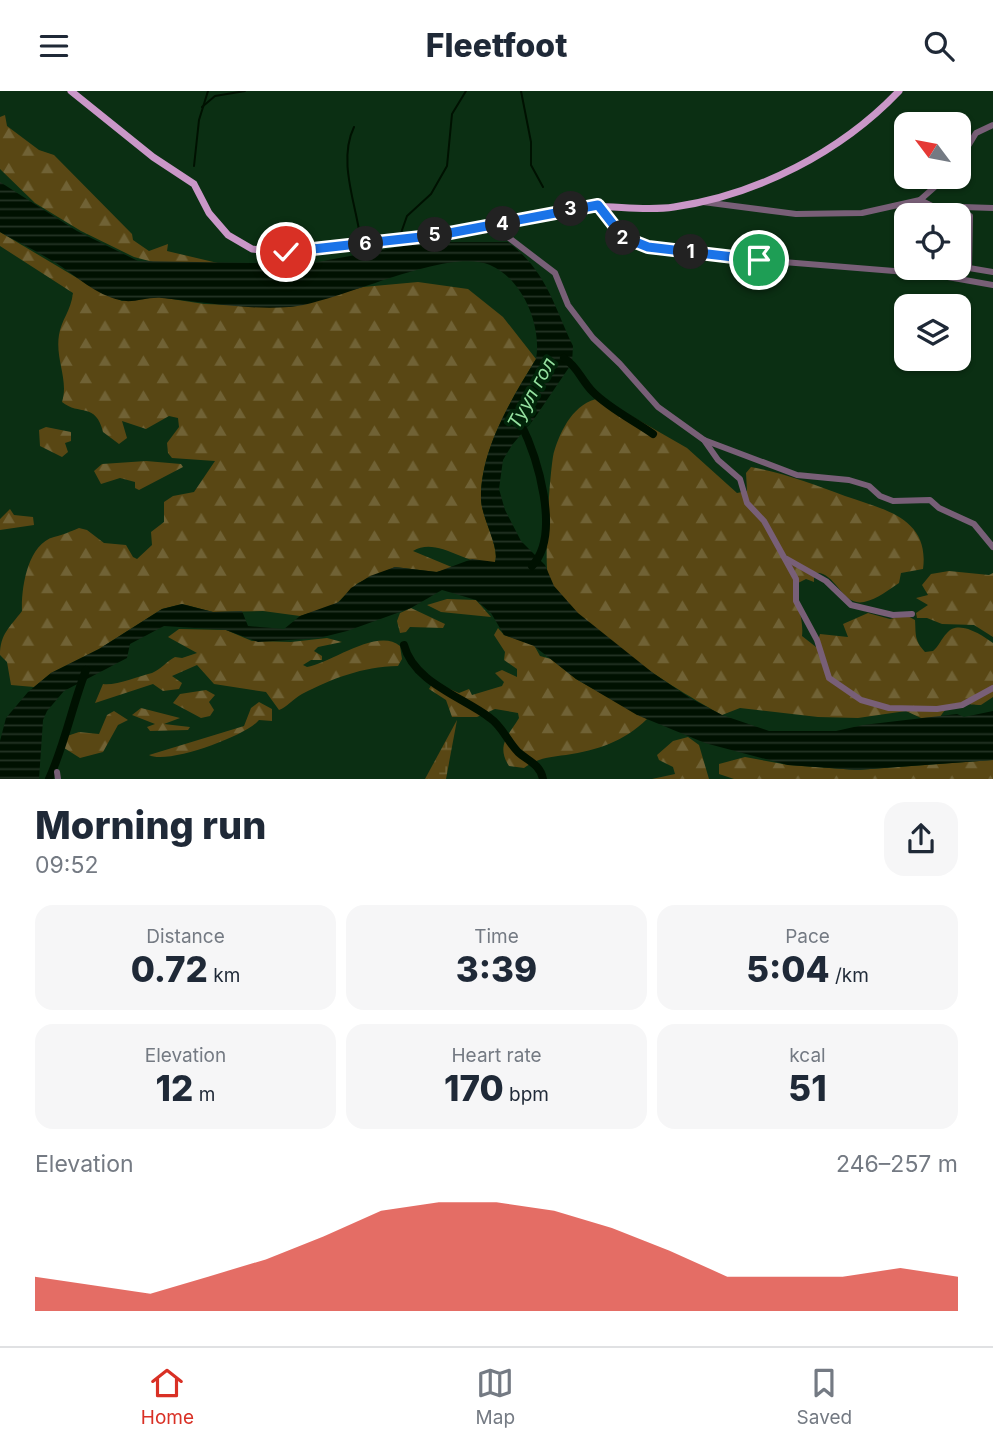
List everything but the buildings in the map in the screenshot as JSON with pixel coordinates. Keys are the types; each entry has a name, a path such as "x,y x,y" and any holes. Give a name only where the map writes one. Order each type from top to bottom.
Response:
{"main road":[{"path":"71,91 153,157 194,184 217,224 252,249 300,251 490,227 598,205 663,208 701,202 806,163 853,132 899,91"}],"street":[{"path":"971,141 976,133 993,125"},
{"path":"920,201 933,189"},
{"path":"701,202 796,214 862,213 920,201 932,205 993,208"},
{"path":"598,205 623,237 648,247 931,275 993,285"},
{"path":"490,227 500,231 555,272 568,305 593,338 621,364 658,407 704,440 797,475 815,479 849,480 869,486 880,496 893,501 930,500 974,524 993,547"},
{"path":"971,268 993,272"},
{"path":"704,440 718,460 740,478 743,496 764,521 796,579 796,601 817,640 829,678 848,693 889,708 937,709 962,705 993,688"},
{"path":"782,556 826,581 851,605 893,615 912,614"}],"green space":[{"path":"5,115 7,126 39,150 54,155 132,234 133,240 149,251 168,244 167,251 222,264 157,263 134,257 81,231 35,203 0,169 0,117"},
{"path":"0,232 99,291 122,301 159,297 204,304 289,307 363,287 418,282 468,289 503,317 536,359 491,444 482,481 481,500 495,549 495,562 475,561 443,549 423,547 413,551 454,568 436,572 395,567 358,583 335,605 300,616 263,611 213,612 182,604 162,609 99,649 51,673 34,687 11,685 7,662 0,655 0,648 6,631 22,611 25,580 37,549 45,541 79,528 87,530 104,543 126,545 137,559 152,545 151,532 164,522 164,502 173,496 194,492 215,461 172,458 168,453 167,443 179,427 178,418 169,416 146,429 122,421 127,438 119,444 103,432 100,423 91,413 62,402 64,386 58,344 73,293 0,246"},
{"path":"600,398 687,448 737,493 747,491 746,473 751,467 810,483 888,511 911,526 919,537 923,551 923,569 901,573 899,583 878,597 856,602 822,574 814,573 814,582 806,579 794,585 802,636 816,647 820,634 848,637 843,624 868,613 890,619 906,615 915,620 917,641 925,652 933,651 952,629 970,630 993,643 993,697 981,705 954,704 940,717 921,718 906,711 858,718 818,717 740,708 722,715 625,653 576,613 559,593 548,575 547,567 548,514 554,452 570,418 583,405"},
{"path":"46,427 71,432 71,441 65,443 68,452 62,457 40,446 39,430"},
{"path":"146,461 181,464 183,467 139,490 135,488 135,482 120,478 101,484 94,471 102,464"},
{"path":"10,509 14,515 33,517 34,525 0,530 0,519"},
{"path":"949,571 989,575 993,573 993,637 974,625 942,624 927,618 917,618 916,613 928,605 916,598 928,595 922,585 931,574"},
{"path":"447,599 476,600 491,617 441,612 427,605"},
{"path":"411,608 445,624 443,628 410,627 406,632 400,633 397,621 400,613"},
{"path":"498,628 504,635 534,645 540,656 551,659 576,679 647,719 629,734 599,747 544,759 524,768 509,766 504,753 505,741 519,718 518,713 495,709 477,717 452,717 446,700 429,689 433,682 459,693 469,689 472,695 502,686 504,682 495,673 502,670 517,677 517,669 504,660 505,652 494,635"},
{"path":"179,629 226,630 252,641 291,642 327,638 342,642 318,647 314,651 322,656 322,660 311,660 303,665 307,667 379,641 390,641 400,646 402,659 398,666 360,671 325,683 302,694 279,710 266,692 214,684 197,665 172,676 182,683 179,689 163,691 153,684 95,703 103,684 152,673 175,657 182,658 197,653 168,637"},
{"path":"206,690 215,695 209,702 214,710 210,716 201,718 173,703 180,694"},
{"path":"259,702 272,709 272,721 259,720 239,734 188,753 158,757 149,755 244,726 251,708"},
{"path":"141,708 180,718 164,724 190,727 188,730 150,731 147,727 155,724 132,715"},
{"path":"114,711 128,720 118,725 103,752 80,758 61,746 64,737 79,732 99,734 107,715"},
{"path":"457,720 446,779 425,779"},
{"path":"688,737 699,745 709,779 652,779 675,774 673,767 659,760 657,755 673,741"},
{"path":"745,757 788,765 857,770 993,760 993,779 734,779 719,774 719,764"}],"water":[{"name":"Туул гол","path":"0,182 77,231 138,261 296,266 425,242 508,242 532,265 548,289 573,346 572,363 503,460 499,489 505,510 521,541 545,565 554,586 578,613 653,673 690,698 722,715 769,731 836,731 863,725 957,714 964,717 993,711 993,760 857,770 788,765 705,743 637,715 576,679 534,646 504,635 491,613 476,600 442,590 411,608 319,638 258,642 226,630 164,626 130,644 127,658 64,691 47,711 43,720 39,779 0,779 0,741 6,718 28,692 51,673 99,649 162,609 182,604 213,612 242,611 248,626 284,629 300,616 339,602 351,588 370,576 395,567 437,572 472,559 495,562 495,549 481,500 482,481 491,444 536,359 537,346 533,318 521,292 502,272 490,265 471,261 420,269 335,296 289,307 241,307 157,298 125,301 111,298 0,232"}],"waterway":[{"path":"194,166 199,120 208,91"},
{"path":"202,107 215,96 245,91"},
{"path":"401,233 407,216 431,194 447,166 452,114 466,91"},
{"path":"521,91 531,142 531,165 543,187"},
{"path":"354,127 347,153 349,181 360,236"},
{"name":"Туул гол","path":"564,358 600,398 653,434"},
{"name":"Туул гол","path":"520,422 539,474 546,515 541,552 532,566"},
{"path":"404,645 409,658 428,679 494,721 518,752 536,766 543,779"},
{"path":"49,779 86,670"}],"route":[{"path":"286,252 439,235 598,205 611,226 623,237 648,247 759,260"}]}
